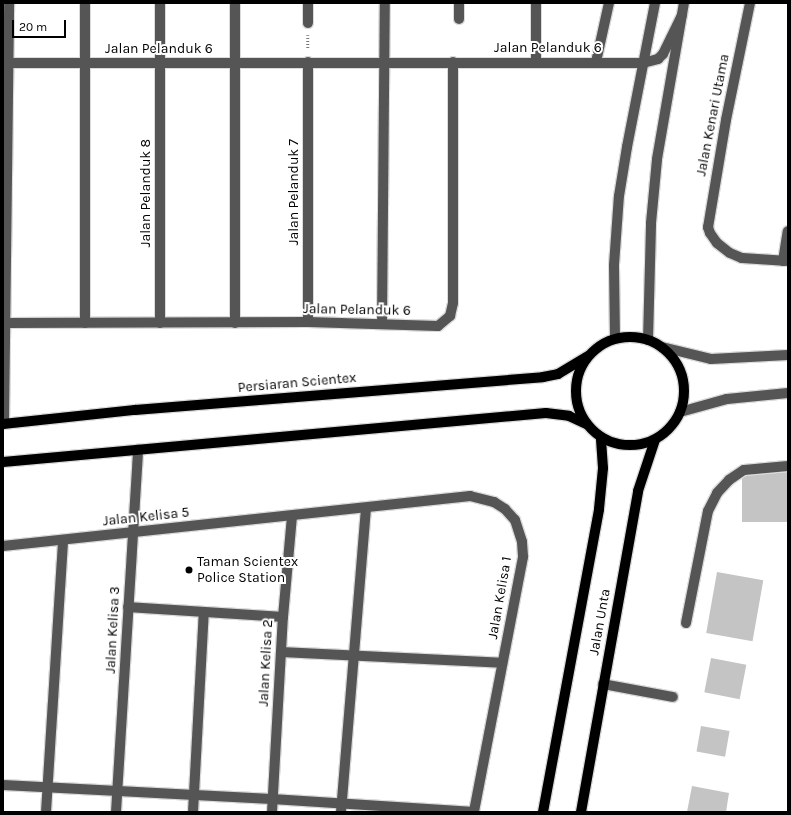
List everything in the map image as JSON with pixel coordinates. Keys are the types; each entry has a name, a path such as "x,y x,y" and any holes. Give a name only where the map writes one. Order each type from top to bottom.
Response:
{"main road":[{"path":"3,462 546,413 569,416 586,424 601,438 618,445 637,445 655,440 670,428 680,412 684,393 682,374 674,359 662,347 648,340 632,336 615,338 600,345 588,356 579,371 575,389 578,405 586,424"},
{"name":"Persiaran Scientex","path":"4,424 143,409 543,377 558,374 588,356"},
{"name":"Jalan Unta","path":"543,812 599,509 603,468 601,438"},
{"name":"Jalan Unta","path":"581,812 638,491 655,440"}],"street":[{"path":"4,424 6,75 9,63 9,3"},
{"path":"86,3 86,324"},
{"name":"Jalan Pelanduk 8","path":"160,3 160,324"},
{"path":"235,3 235,323"},
{"path":"308,3 308,23"},
{"path":"382,324 385,3"},
{"path":"459,3 459,19"},
{"path":"536,3 536,62"},
{"path":"596,62 609,3"},
{"path":"615,338 614,264 620,196 627,147 655,3"},
{"path":"648,340 651,223 657,159 684,3"},
{"name":"Jalan Kenari Utama","path":"750,3 710,208 708,227 717,243 730,253 742,258 785,261"},
{"path":"643,63 658,59 663,54 682,15"},
{"name":"Jalan Pelanduk 7","path":"308,62 308,322"},
{"name":"Jalan Pelanduk 6","path":"5,323 160,324 308,322 438,326 450,316 453,303 453,62"},
{"name":"Jalan Pelanduk 6","path":"9,63 643,63"},
{"path":"785,261 788,231"},
{"path":"662,347 711,359 788,355"},
{"path":"680,412 727,399 788,393"},
{"name":"Jalan Kelisa 3","path":"116,812 138,450"},
{"path":"686,623 708,511 717,493 729,480 744,470 788,466"},
{"name":"Jalan Kelisa 1","path":"292,516 366,509 470,496 494,502 515,520 522,542 523,557 473,812"},
{"path":"341,808 366,509"},
{"name":"Jalan Kelisa 5","path":"3,546 63,541 292,516"},
{"name":"Jalan Kelisa 2","path":"272,812 283,617 292,516"},
{"path":"46,812 63,541"},
{"path":"128,607 283,617"},
{"path":"193,812 204,612"},
{"path":"281,652 502,663"},
{"path":"603,684 673,697"},
{"path":"3,785 272,799 341,808 473,812"}],"path":[{"path":"308,23 308,62"}],"building":[{"path":"742,471 788,471 788,522 742,522"},
{"path":"717,572 763,580 753,641 706,633"},
{"path":"711,658 746,665 740,699 704,692"},
{"path":"701,726 730,731 725,757 696,752"},
{"path":"692,786 729,793 726,812 687,812"}],"place":[{"name":"Taman Scientex Police Station","path":"189,570"}]}
